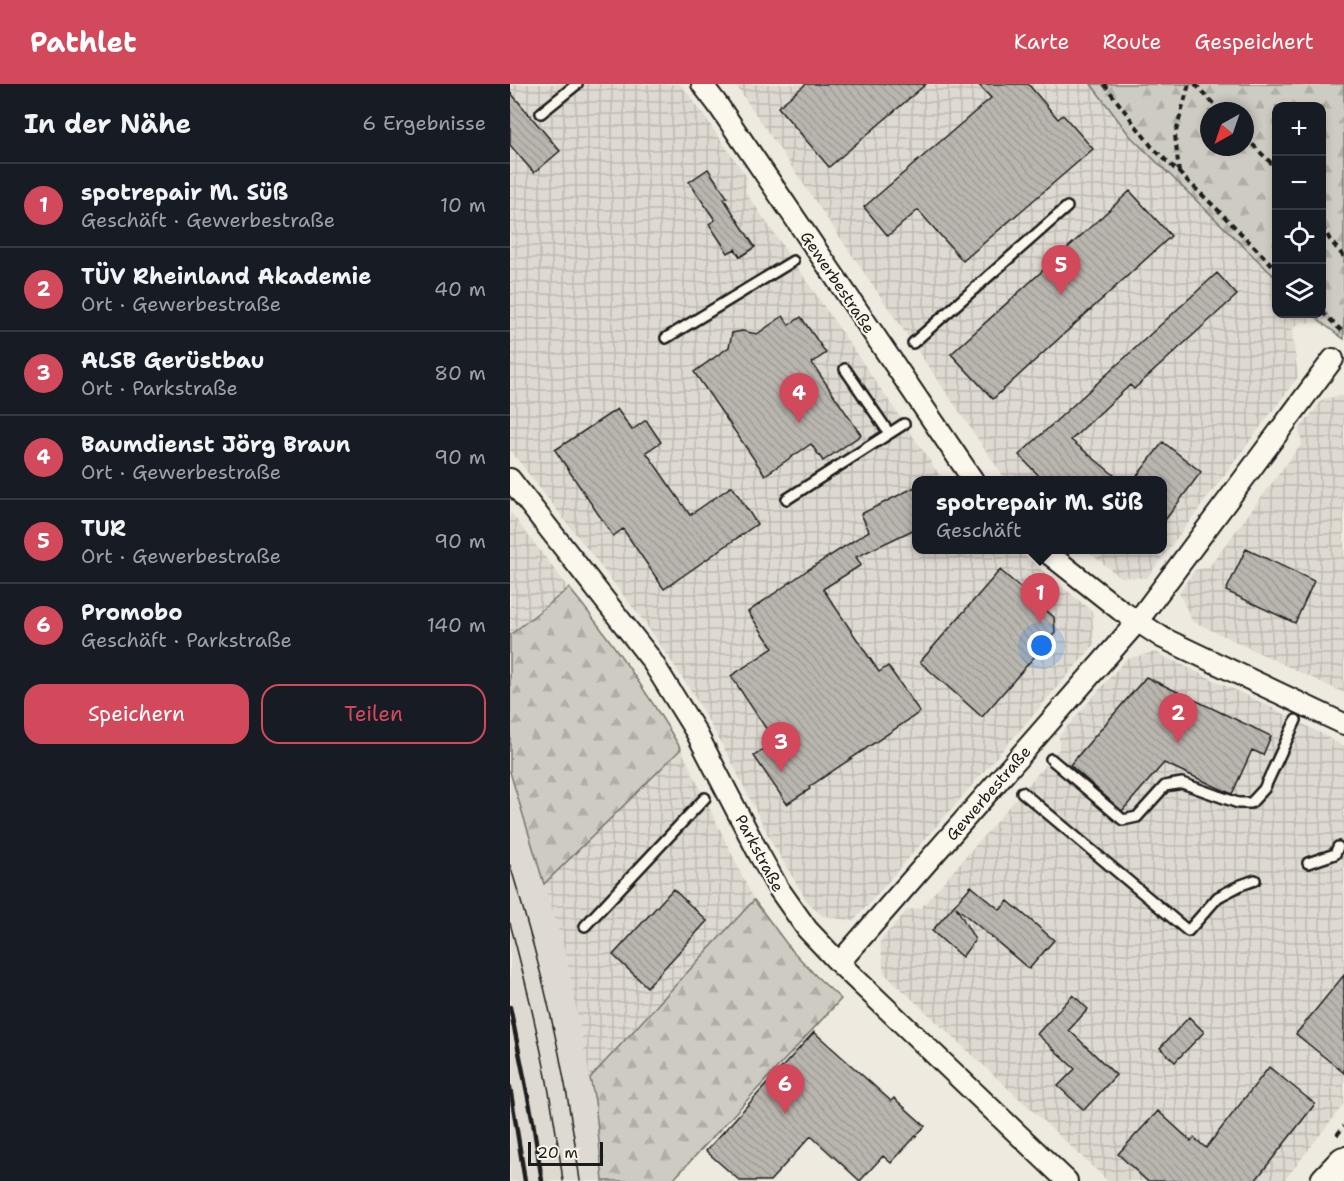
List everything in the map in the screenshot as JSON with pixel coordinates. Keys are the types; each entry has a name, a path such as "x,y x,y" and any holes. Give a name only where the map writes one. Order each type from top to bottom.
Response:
{"street":[{"name":"Gewerbestraße","path":"702,84 970,476"},
{"name":"Gewerbestraße","path":"840,963 1137,622 1333,359"},
{"name":"Parkstraße","path":"510,479 650,658 696,732 778,888 807,929 1065,1180"},
{"path":"1050,554 1137,622 1163,638 1344,724"}],"lane":[{"path":"541,112 577,84"},
{"path":"913,343 1067,207"},
{"path":"666,338 793,261"},
{"path":"845,369 889,433"},
{"path":"787,499 904,424"},
{"path":"1051,759 1123,820 1137,817 1165,786 1182,783 1238,803 1251,803 1264,789 1296,720"},
{"path":"1023,792 1188,931 1218,897 1255,880"},
{"path":"585,926 705,798"},
{"path":"1308,863 1335,854 1338,846"}],"path":[{"path":"1104,84 1152,147 1272,265"},
{"path":"1179,173 1175,135 1189,84"},
{"path":"1195,84 1212,102"},
{"path":"1254,146 1272,164"},
{"path":"1326,233 1344,257"},
{"path":"1326,316 1344,333"}],"shaded area":[{"path":"510,84 680,84 747,177 745,191 940,476 912,476 912,554 1022,554 1092,611 1094,645 854,921 822,916 807,901 772,843 730,759 674,665 645,623 510,450"},
{"path":"735,84 1091,84 1130,136 1272,274 1272,318 1317,318 1322,323 1300,322 1292,331 1298,377 1167,551 1167,476 1003,476"},
{"path":"1344,395 1344,693 1192,621 1179,592 1195,570 1209,567 1302,443 1299,430 1323,399"},
{"path":"510,512 569,588 510,635"},
{"path":"1091,554 1165,554 1147,578 1120,577"},
{"path":"1155,652 1273,708 1344,747 1344,1104 1284,1181 1108,1181 884,973 880,941 907,910 921,908 1059,749 1059,736 1126,659"},
{"path":"681,749 754,900 590,1078 565,952 544,884"},
{"path":"510,772 565,952 595,1101 603,1181 510,1181"}],"green space":[{"path":"1091,84 1344,84 1344,339 1317,318 1326,318 1326,102 1272,102 1272,274 1130,136"},
{"path":"569,588 628,666 681,749 544,884 510,772 510,635"},
{"path":"754,900 789,947 841,999 672,1181 603,1181 595,1101 590,1078"}],"building":[{"path":"806,84 926,84 829,167 778,107"},
{"path":"978,84 1028,84 1058,119 1063,115 1093,149 963,261 918,210 888,236 864,207 991,98"},
{"path":"510,92 560,151 534,173 510,145"},
{"path":"708,169 727,197 724,199 755,247 740,257 735,249 728,253 709,224 715,220 689,182"},
{"path":"1130,191 1171,236 993,399 951,354"},
{"path":"1217,273 1237,295 1134,389 1130,385 1071,440 1115,476 1039,476 1019,455"},
{"path":"783,316 789,325 801,317 826,353 812,363 861,435 823,461 811,444 765,475 694,372 729,347 732,333 742,331 757,334"},
{"path":"617,409 632,430 646,420 661,442 646,452 690,515 732,486 757,524 664,589 623,529 613,536 555,450"},
{"path":"1163,442 1201,472 1167,518 1167,476 1137,476"},
{"path":"912,488 912,530 856,557 861,565 823,589 879,672 888,666 920,712 787,804 754,756 775,742 731,676 773,648 748,612 869,531 861,514"},
{"path":"1246,549 1314,581 1295,623 1226,591"},
{"path":"1000,570 1054,617 1055,633 982,717 920,662"},
{"path":"1146,677 1271,736 1263,755 1252,750 1232,794 1164,763 1122,811 1070,765"},
{"path":"971,886 1000,910 1008,901 1054,940 1029,969 956,907 975,940 962,957 932,931"},
{"path":"673,889 707,921 647,987 613,955"},
{"path":"1344,975 1344,1073 1296,1034"},
{"path":"1073,995 1088,1009 1069,1030 1116,1075 1084,1110 1058,1086 1075,1069 1037,1034"},
{"path":"1189,1017 1204,1032 1175,1062 1160,1048"},
{"path":"814,1032 891,1101 894,1098 925,1126 891,1163 883,1156 860,1181 811,1136 770,1181 740,1181 706,1151"},
{"path":"1269,1067 1315,1104 1255,1181 1147,1181 1118,1154 1158,1111 1191,1141 1194,1138 1206,1148"}],"tram line":[{"path":"510,865 533,943 561,1061 580,1181"},
{"path":"510,923 541,1051 563,1181"}],"railway":[{"path":"510,1007 533,1122 542,1181"},
{"path":"510,1087 525,1181"}],"place":[{"name":"TUR","path":"1061,295"},
{"name":"Baumdienst Jörg Braun","path":"799,423"},
{"name":"spotrepair M. Süß","path":"1040,623"},
{"name":"TÜV Rheinland Akademie","path":"1178,743"},
{"name":"ALSB Gerüstbau","path":"781,772"},
{"name":"Promobo","path":"785,1114"}]}
